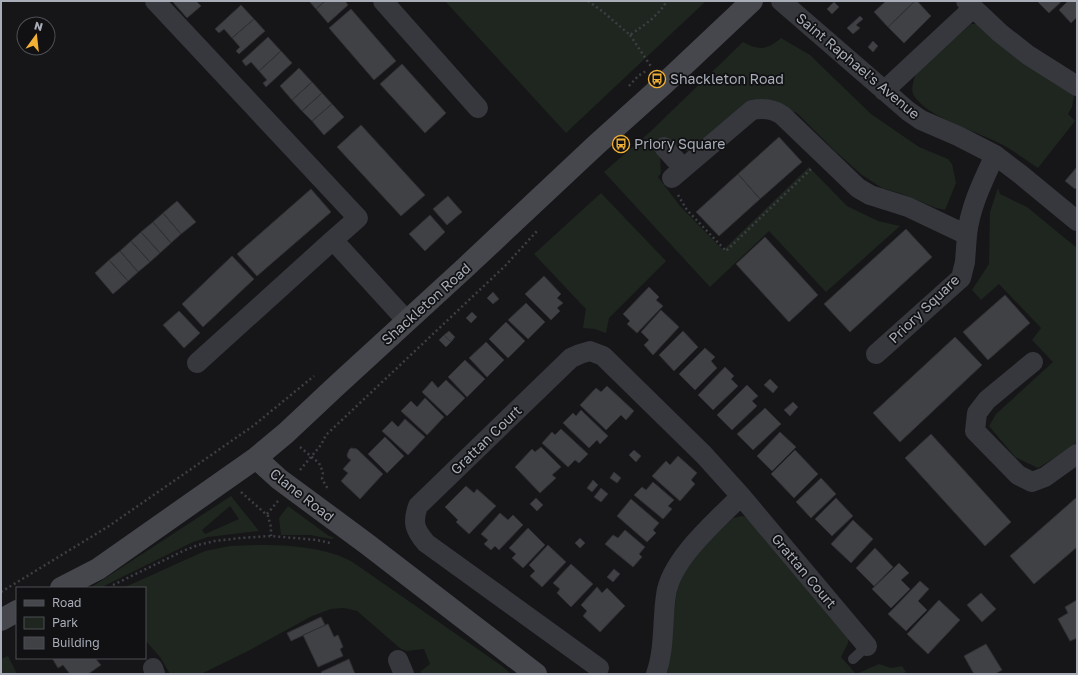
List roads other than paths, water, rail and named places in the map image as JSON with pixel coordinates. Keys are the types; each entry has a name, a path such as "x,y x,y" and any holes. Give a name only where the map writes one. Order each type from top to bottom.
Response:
{"street":[{"path":"155,1 358,218 197,363"},
{"path":"382,1 478,108"},
{"name":"Shackleton Road","path":"256,458 286,433 408,321 752,1"},
{"name":"Saint Raphael's Avenue","path":"781,1 908,111 921,120 958,136 995,155 1077,221"},
{"path":"884,91 970,5 1000,33 1028,55 1077,86"},
{"path":"664,148 677,173 752,110 762,108 776,111 858,188 870,195 908,207 967,235"},
{"name":"Priory Square","path":"876,354 961,278 965,262 968,224 974,205 995,155"},
{"path":"333,240 408,321"},
{"name":"Grattan Court","path":"599,668 426,543 419,534 415,525 415,515 418,506 571,358 590,351 603,356 697,447 741,496 860,653"},
{"path":"1033,362 987,400 978,413 975,431 1018,475 1032,482 1045,477 1077,454"},
{"name":"Clane Road","path":"63,587 98,569 256,458 279,479 367,544 536,674"},
{"path":"656,674 659,667 663,642 666,594 669,581 687,551 741,496"},
{"path":"1,620 16,612"}],"place":[{"name":"Shackleton Road","path":"657,79"},
{"name":"Priory Square","path":"621,144"}]}
